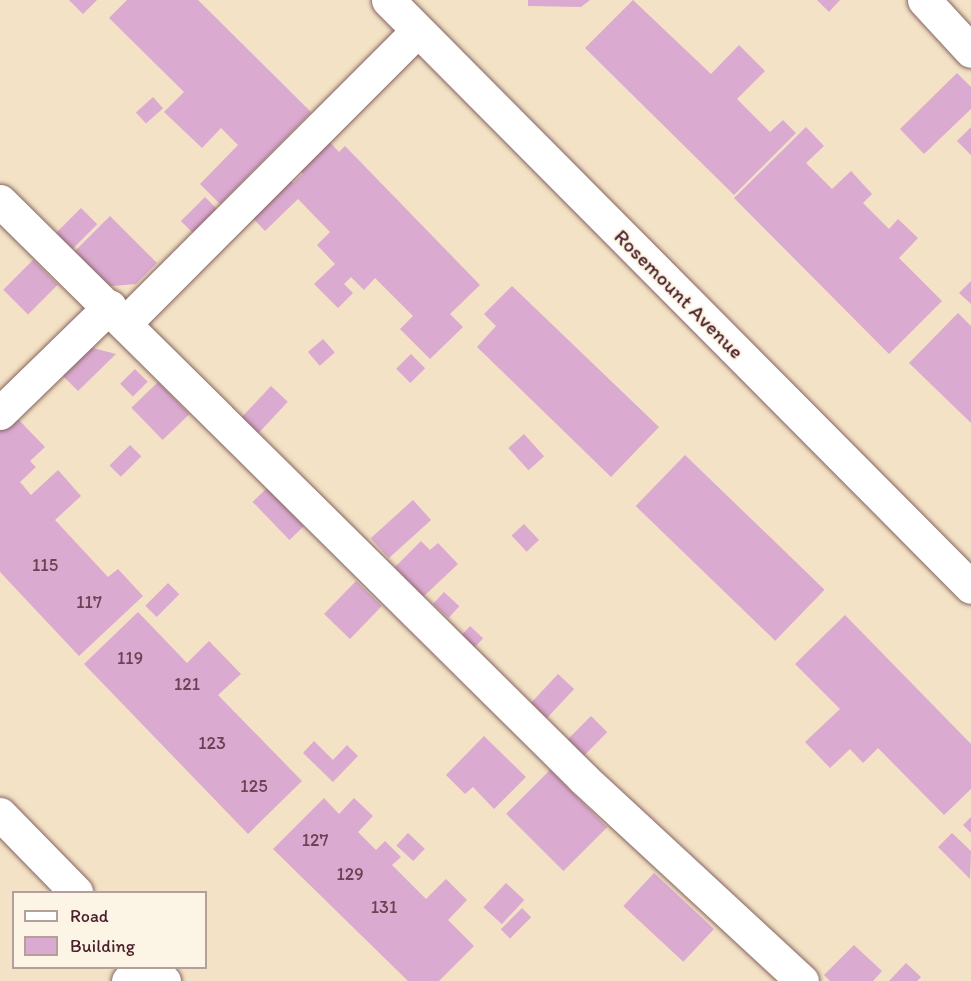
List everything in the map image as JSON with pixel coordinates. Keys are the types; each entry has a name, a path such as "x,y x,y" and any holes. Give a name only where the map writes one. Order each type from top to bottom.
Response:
{"street":[{"name":"Rosemount Avenue","path":"388,0 416,32 971,587"},
{"path":"924,0 971,51"},
{"path":"0,412 118,314 416,32"},
{"path":"0,201 118,314 584,780 802,981"},
{"path":"0,814 75,891"},
{"path":"128,981 139,969"},
{"path":"150,969 164,981"}],"building":[{"path":"69,0 97,0 83,14"},
{"path":"127,0 198,0 311,112 220,204 200,184 238,145 221,128 202,148 164,112 184,92 109,18"},
{"path":"528,0 590,0 581,7 528,6"},
{"path":"633,0 711,74 739,45 765,71 737,99 770,132 783,120 796,133 734,195 585,48"},
{"path":"817,0 840,0 829,12"},
{"path":"957,73 971,87 971,109 924,154 900,129"},
{"path":"153,97 163,108 146,124 136,112"},
{"path":"806,127 824,146 806,163 832,189 851,171 872,194 863,203 889,229 898,219 918,238 899,258 942,301 889,354 734,198"},
{"path":"971,127 971,155 957,141"},
{"path":"329,141 339,152 345,146 480,285 450,314 463,327 430,359 400,329 413,316 375,278 364,290 351,277 344,284 353,293 338,308 314,284 335,264 317,245 330,232 298,199 265,231 251,216 289,179 293,183 303,174 299,170"},
{"path":"205,197 217,209 193,233 181,221"},
{"path":"81,208 97,224 69,253 53,236"},
{"path":"110,216 157,263 136,284 101,287 70,256"},
{"path":"33,260 58,285 28,314 3,290"},
{"path":"971,281 971,304 959,293"},
{"path":"512,286 659,427 611,477 477,347 496,326 484,314"},
{"path":"958,313 971,326 971,423 909,363"},
{"path":"323,339 335,353 320,366 308,352"},
{"path":"89,347 116,354 78,391 61,374"},
{"path":"411,354 425,368 410,383 396,369"},
{"path":"135,369 148,382 133,397 120,384"},
{"path":"158,382 189,414 163,440 131,408"},
{"path":"271,386 288,402 256,436 239,420"},
{"path":"15,416 45,447 30,461 36,467 20,482 31,495 58,470 81,496 55,520 108,577 118,569 143,596 79,656 0,572 0,430"},
{"path":"524,434 544,456 528,470 508,448"},
{"path":"130,445 141,456 121,477 109,466"},
{"path":"685,455 825,590 775,641 636,506"},
{"path":"267,488 304,526 289,540 253,502"},
{"path":"413,500 431,520 389,558 371,538"},
{"path":"524,524 539,540 527,552 512,536"},
{"path":"421,541 430,550 438,543 458,564 423,597 395,567"},
{"path":"356,581 382,606 350,639 324,614"},
{"path":"168,583 179,594 157,617 145,606"},
{"path":"444,592 459,606 448,618 433,604"},
{"path":"138,612 187,663 209,641 241,674 218,695 302,781 248,834 84,664"},
{"path":"845,615 971,744 971,789 944,815 878,748 863,763 850,749 830,768 805,742 840,709 795,664"},
{"path":"470,626 483,638 473,649 460,637"},
{"path":"558,674 574,689 547,718 531,703"},
{"path":"591,716 607,732 581,758 565,742"},
{"path":"484,736 526,777 494,809 473,787 465,794 446,775"},
{"path":"314,741 333,760 347,745 358,756 333,782 303,753"},
{"path":"550,770 607,827 563,871 506,814"},
{"path":"324,798 339,814 354,798 373,816 358,832 376,850 385,841 401,857 392,865 426,899 446,879 467,900 448,920 474,946 439,981 408,981 273,849"},
{"path":"971,817 971,833 963,825"},
{"path":"408,833 425,849 413,861 396,845"},
{"path":"952,833 971,851 970,879 938,847"},
{"path":"654,873 714,929 683,962 623,906"},
{"path":"506,883 524,900 502,924 483,907"},
{"path":"522,908 531,917 510,938 501,929"},
{"path":"854,945 882,971 873,981 830,981 824,975"},
{"path":"906,963 921,977 917,981 889,981"}]}
